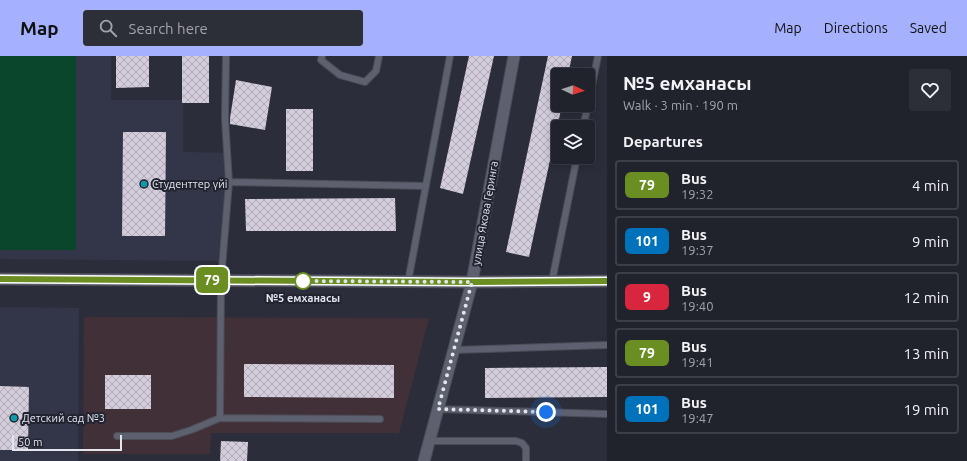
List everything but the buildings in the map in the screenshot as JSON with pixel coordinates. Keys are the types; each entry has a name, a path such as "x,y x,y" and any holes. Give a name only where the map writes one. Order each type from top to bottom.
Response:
{"main road":[{"name":"улица Якова Геринга","path":"424,461 472,282 514,56"},
{"path":"0,279 408,282 607,281"}],"lane":[{"path":"220,418 221,280 229,182 225,119 226,56"},
{"path":"322,56 321,60 340,75 365,82 376,71 379,56"},
{"path":"408,282 450,56"},
{"path":"595,71 598,56"},
{"path":"552,281 576,164"},
{"path":"229,182 426,186"},
{"path":"454,350 607,345"},
{"path":"438,409 607,414"},
{"path":"117,436 172,436 220,418 380,419"},
{"path":"430,441 516,441 522,443 526,448 526,461"}],"shaded area":[{"path":"0,56 111,56 111,100 183,100 183,152 226,153 225,261 0,259"},
{"path":"0,307 79,308 78,461 0,461"},
{"name":"№5 емханасы","path":"84,317 429,318 399,433 211,433 210,454 83,454"}],"green space":[{"path":"0,56 76,56 76,250 0,250"}],"bus line":[{"name":"79","path":"0,279 472,282 607,281"}],"place":[{"name":"Студенттер үйі","path":"144,184"},
{"name":"№5 емханасы","path":"303,281"},
{"name":"Детский сад №3","path":"14,418"}],"route":[{"path":"303,281 299,281 472,282 438,409 546,412"}]}
